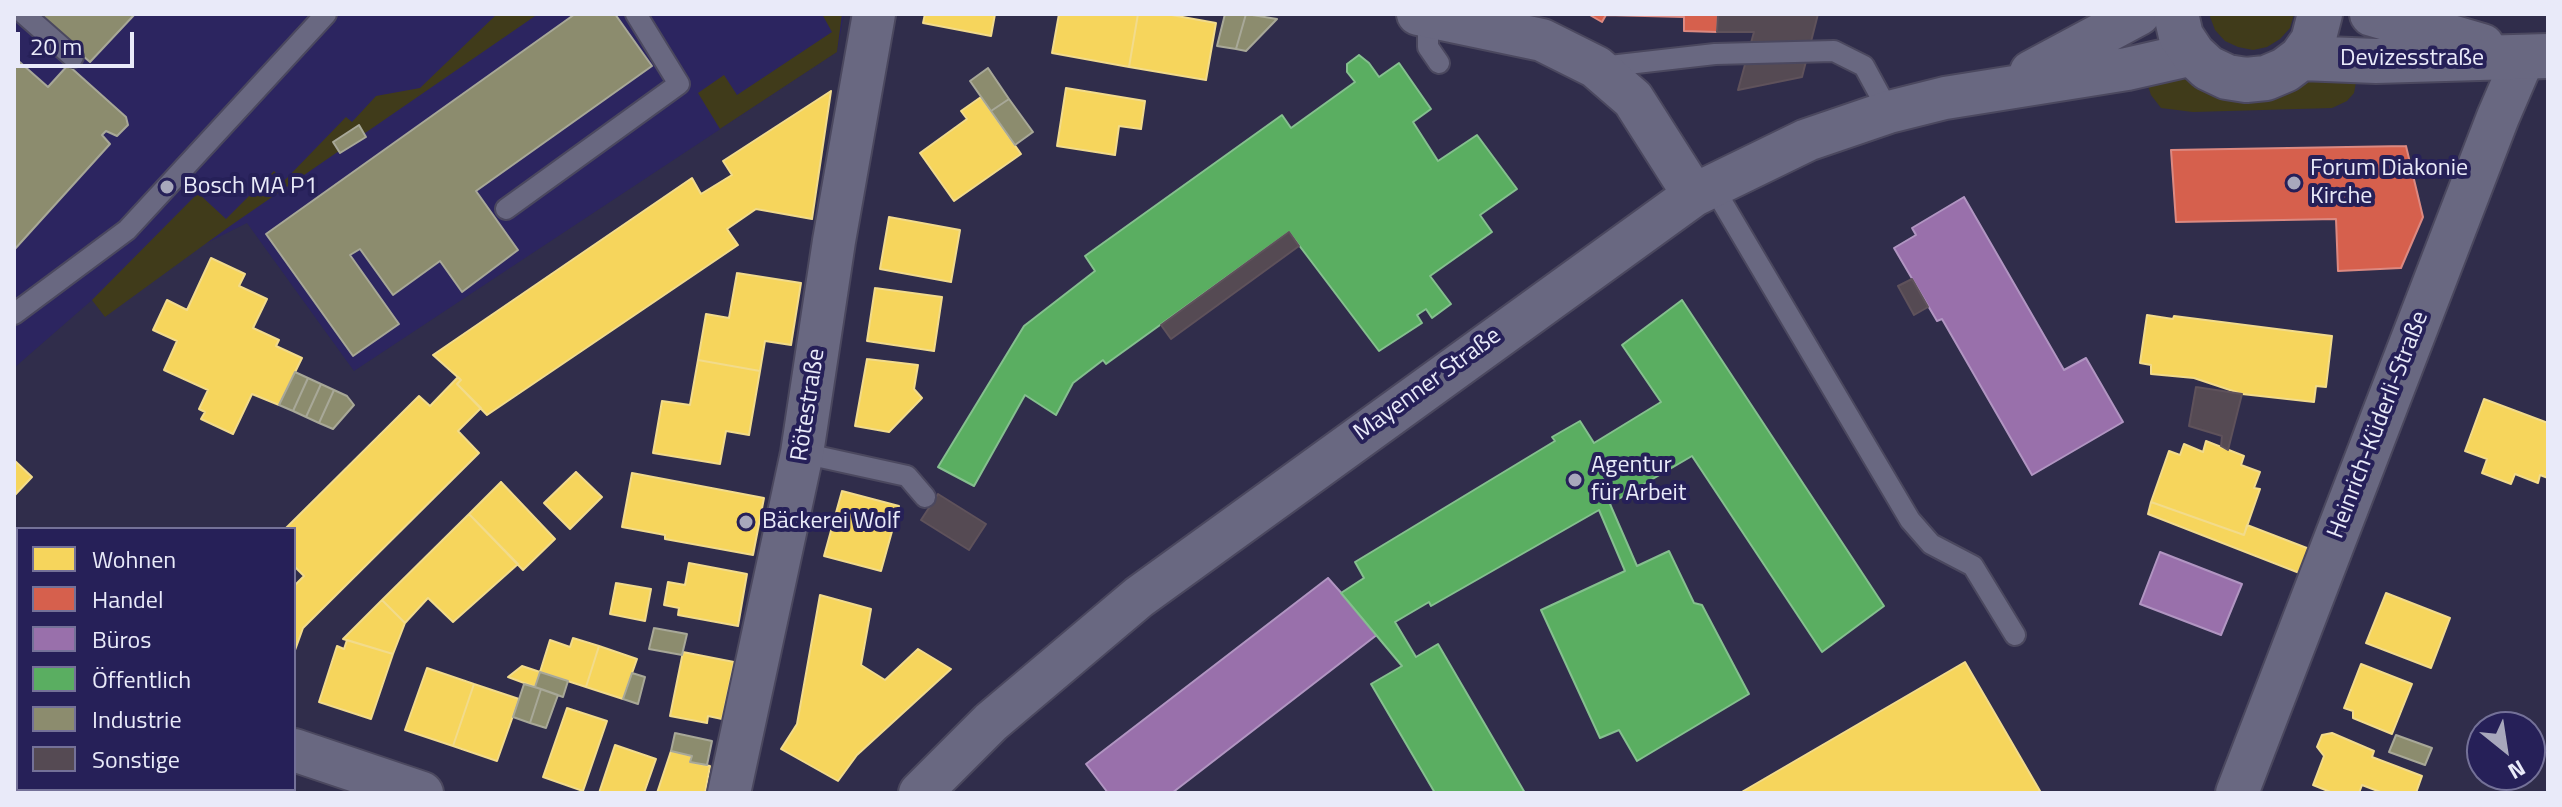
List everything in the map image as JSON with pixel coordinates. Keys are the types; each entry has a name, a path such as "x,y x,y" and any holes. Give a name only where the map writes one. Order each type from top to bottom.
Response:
{"street":[{"name":"Rötestraße","path":"729,793 802,453 834,241 874,14"},
{"name":"Mayenner Straße","path":"1999,88 2139,14"},
{"path":"2176,14 2181,36 2193,54 2208,68 2227,77 2246,80 2266,78 2285,70 2301,58 2313,41 2320,14"},
{"name":"Devizesstraße","path":"2372,14 2535,57"},
{"path":"1423,15 1542,40 1596,67 1633,99 1703,190"},
{"name":"Mayenner Straße","path":"920,793 991,722 1139,597 1703,190 1807,140 1889,112 1999,88 2127,69 2193,54"},
{"name":"Devizesstraße","path":"2301,58 2376,61 2535,57"},
{"name":"Heinrich-Küderli-Straße","path":"2237,793 2498,117 2535,57"},
{"path":"312,768 422,793"}],"lane":[{"path":"24,14 73,57"},
{"path":"14,314 127,230 326,14"},
{"path":"506,209 679,84 636,14"},
{"path":"1423,15 1428,47 1439,63"},
{"path":"1596,67 1715,54 1834,51 1864,66 1889,112"},
{"path":"1703,190 1910,520 1931,544 1973,566 2015,635"},
{"path":"802,453 907,476 925,497"}],"shaded area":[{"path":"14,14 844,14 837,52 354,371 247,223 92,300 14,368"},
{"path":"497,14 538,14 230,226 105,317 92,300 198,193 226,219 274,171 284,181 346,117 352,122 376,96 420,88"},
{"path":"822,14 842,14 837,52 720,129 698,93 724,75 737,95 832,32"},
{"path":"2209,14 2294,14 2290,28 2280,39 2267,47 2253,50 2225,41 2215,30"},
{"path":"2358,72 2354,93 2347,101 2332,108 2193,112 2161,108 2151,95 2145,77 2178,76 2217,95 2237,101 2257,102 2279,98 2316,78"}],"building: Wohnen":[{"path":"925,14 995,14 991,36 923,23"},
{"path":"1059,14 1138,14 1129,67 1052,53"},
{"path":"1138,14 1166,14 1216,23 1206,80 1129,67"},
{"path":"1066,88 1145,101 1141,129 1119,126 1115,155 1057,146"},
{"path":"831,91 812,219 756,209 727,229 738,245 487,415 457,384 461,380 433,355 692,178 701,194 732,175 723,161"},
{"path":"981,97 1021,154 954,201 920,153 967,119 961,111"},
{"path":"889,217 960,230 951,282 880,269"},
{"path":"211,258 245,274 239,286 267,299 253,328 279,340 276,346 302,358 279,405 252,394 233,434 201,419 205,412 199,409 208,390 164,370 177,341 153,330 167,300 187,310"},
{"path":"737,273 801,283 791,345 765,341 760,371 698,360 706,314 729,318"},
{"path":"875,288 942,297 934,351 867,341"},
{"path":"2147,315 2332,336 2326,387 2316,386 2314,402 2242,394 2194,378 2151,374 2151,365 2140,363"},
{"path":"867,359 918,365 914,389 922,398 889,432 855,426"},
{"path":"698,360 760,371 749,435 726,431 720,464 653,453 662,401 690,405"},
{"path":"458,377 461,380 457,384 481,408 458,431 479,453 303,628 296,647 296,584 304,576 296,568 296,527 287,527 419,396 430,406"},
{"path":"2484,399 2548,423 2548,478 2540,475 2538,483 2515,474 2511,484 2482,473 2487,459 2465,451"},
{"path":"2206,441 2244,456 2241,465 2260,472 2254,488 2260,489 2244,535 2151,502 2169,451 2180,455 2184,444 2203,452"},
{"path":"14,460 32,477 14,496"},
{"path":"576,472 602,497 570,529 544,503"},
{"path":"632,473 764,498 753,555 665,539 665,535 622,527"},
{"path":"501,482 555,539 523,570 469,514"},
{"path":"842,491 899,506 881,571 824,556"},
{"path":"2151,502 2244,535 2247,525 2312,550 2302,574 2148,514"},
{"path":"469,514 518,564 453,622 428,598 405,623 382,600"},
{"path":"689,563 747,574 738,626 678,615 679,608 664,605 668,582 685,585"},
{"path":"16,570 16,616 14,616"},
{"path":"616,583 651,589 645,621 610,614"},
{"path":"2386,593 2450,618 2431,668 2366,643"},
{"path":"820,595 871,609 861,665 885,680 918,649 951,669 857,755 838,781 781,749 797,724"},
{"path":"382,600 405,623 393,654 343,639"},
{"path":"573,638 599,646 586,687 540,672 550,640 570,647"},
{"path":"347,640 393,654 371,719 319,702 337,646 344,649"},
{"path":"599,646 637,659 623,699 586,687"},
{"path":"683,652 734,662 722,719 708,716 707,723 670,716"},
{"path":"1965,662 2040,791 1740,793"},
{"path":"2361,664 2412,684 2392,734 2353,718 2353,711 2344,708"},
{"path":"522,666 540,672 535,687 508,677"},
{"path":"427,668 474,684 453,746 405,730"},
{"path":"474,684 519,699 497,761 453,746"},
{"path":"16,698 16,759 14,758"},
{"path":"567,708 607,721 583,791 543,777"},
{"path":"2332,733 2374,751 2372,757 2422,776 2416,793 2383,793 2362,785 2359,793 2333,793 2313,785 2324,756 2317,747 2322,735"},
{"path":"615,745 656,759 644,793 599,793"},
{"path":"671,751 692,756 690,762 710,766 705,793 657,793"},
{"path":"125,791 173,791 172,793"},
{"path":"251,791 256,793 202,793"}],"building: Handel":[{"path":"1588,14 1726,14 1718,15 1717,32 1684,31 1684,17 1606,15 1602,22"},
{"name":"Forum Diakonie Kirche","path":"2406,146 2423,217 2401,268 2338,271 2336,219 2176,222 2171,150"}],"building: Büros":[{"path":"1964,197 2064,370 2086,358 2123,422 2032,475 1942,319 1937,321 1894,248 1916,235 1912,228"},
{"path":"2160,552 2242,584 2221,635 2140,604"},
{"path":"1328,578 1378,634 1172,793 1108,793 1086,764"}],"building: Öffentlich":[{"path":"1359,55 1379,77 1399,63 1431,109 1413,122 1438,161 1477,135 1517,189 1480,215 1492,232 1430,276 1451,304 1432,318 1426,309 1417,315 1422,323 1379,351 1289,232 1106,364 1103,360 1073,383 1056,415 1025,395 974,486 938,467 1024,326 1095,271 1085,256 1282,115 1291,128 1355,82 1347,72 1347,64"},
{"path":"1682,300 1884,606 1822,652 1692,456 1610,504 1637,566 1669,551 1694,603 1702,605 1749,694 1637,761 1619,730 1600,738 1541,610 1625,571 1599,510 1431,606 1429,602 1395,622 1416,657 1438,644 1525,793 1435,793 1371,684 1402,666 1341,593 1364,578 1355,562 1555,441 1552,437 1580,421 1594,443 1661,402 1622,345"}],"building: Industrie":[{"path":"34,14 135,14 90,62"},
{"path":"575,14 615,14 652,66 476,191 518,250 462,292 440,261 393,295 360,249 350,255 399,324 353,356 266,234"},
{"path":"1225,14 1246,14 1236,49 1217,46"},
{"path":"1246,14 1277,19 1246,51 1236,49"},
{"path":"14,57 48,87 68,65 126,117 128,125 117,136 106,131 102,135 110,144 14,250"},
{"path":"988,68 1009,99 991,111 970,81"},
{"path":"1009,99 1033,132 1015,145 991,111"},
{"path":"359,125 366,137 340,153 333,142"},
{"path":"295,372 308,378 293,411 279,405"},
{"path":"308,378 321,384 306,417 293,411"},
{"path":"321,384 334,390 319,423 306,417"},
{"path":"334,390 347,396 354,405 333,429 319,423"},
{"path":"654,628 687,634 682,655 649,649"},
{"path":"540,672 568,681 563,697 535,687"},
{"path":"632,673 645,677 638,704 623,699"},
{"path":"524,684 541,689 530,723 513,717"},
{"path":"541,689 558,695 546,728 530,723"},
{"path":"675,733 712,741 707,765 690,762 692,756 671,751"},
{"path":"2396,735 2432,748 2425,765 2389,752"}],"building: Sonstige":[{"path":"1818,14 1802,77 1738,90 1754,32 1717,32 1718,15"},
{"path":"1289,232 1299,246 1171,339 1161,325"},
{"path":"1912,279 1928,307 1914,315 1898,286"},
{"path":"2196,387 2242,394 2228,450 2221,446 2222,436 2189,426"},
{"path":"938,494 986,524 969,550 921,520"}],"place":[{"name":"Forum Diakonie Kirche","path":"2294,183"},
{"name":"Bosch MA P1","path":"167,187"},
{"name":"Agentur für Arbeit","path":"1575,480"},
{"name":"Bäckerei Wolf","path":"746,522"}]}
